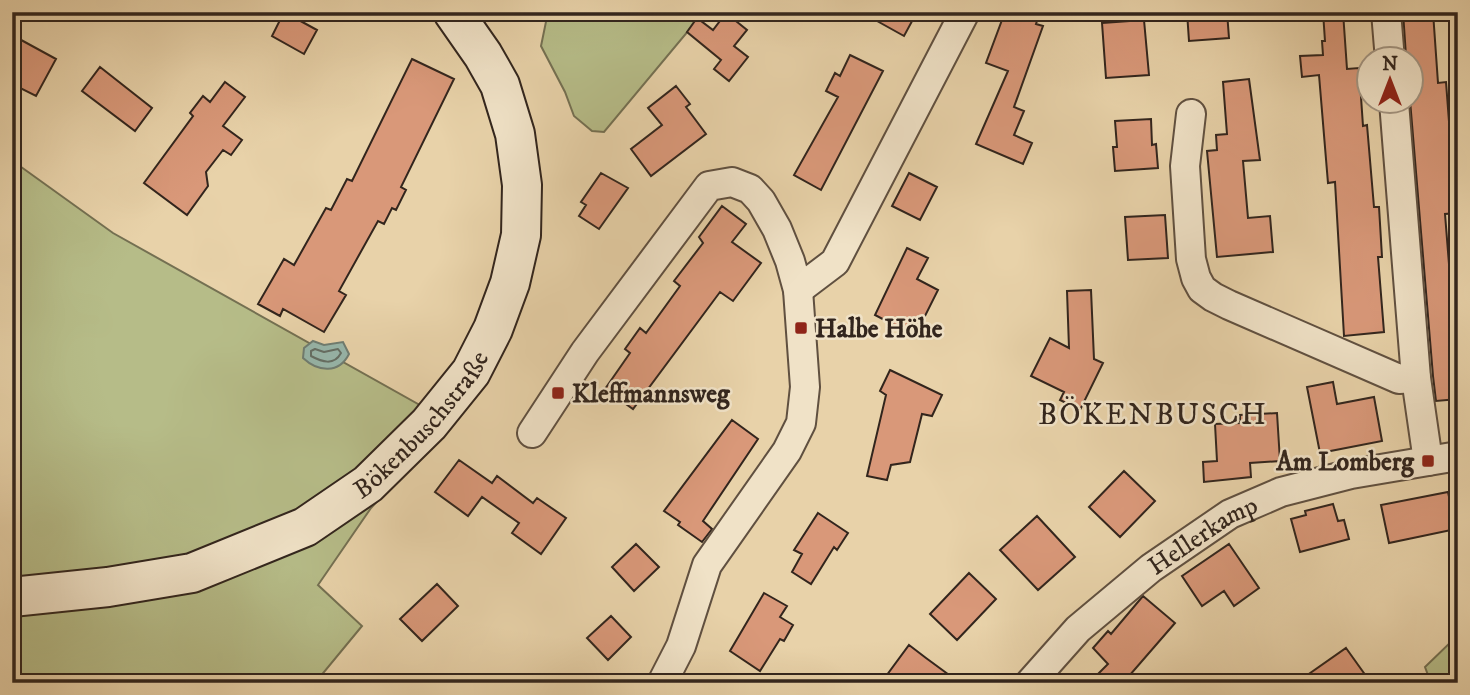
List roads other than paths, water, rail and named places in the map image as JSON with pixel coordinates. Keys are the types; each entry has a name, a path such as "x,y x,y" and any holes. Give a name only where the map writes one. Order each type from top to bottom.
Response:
{"main road":[{"name":"Bökenbuschstraße","path":"12,597 108,587 192,573 305,527 368,484 429,425 471,372 493,329 510,283 521,235 522,185 515,134 500,85 453,12"}],"street":[{"path":"798,290 835,262 965,12"},
{"path":"1387,12 1389,46"},
{"path":"1191,114 1185,166 1191,259 1202,289 1229,305 1399,379 1416,378"},
{"path":"1395,116 1416,378 1428,461"},
{"path":"533,433 585,352 709,186 733,182 750,189 761,201 777,229 798,290 804,387 801,423 787,451 707,565 681,646 662,683"},
{"name":"Hellerkamp","path":"1030,683 1078,629 1150,568 1230,514 1281,492 1351,474 1458,456"}],"water":[{"path":"313,341 324,345 343,342 349,354 334,368 315,366 303,358 304,348"}],"place":[{"name":"Halbe Höhe","path":"801,328"},
{"name":"Kleffmannsweg","path":"558,393"},
{"name":"Am Lomberg","path":"1428,461"}],"district":[{"name":"BÖKENBUSCH","path":"1153,414"}]}
